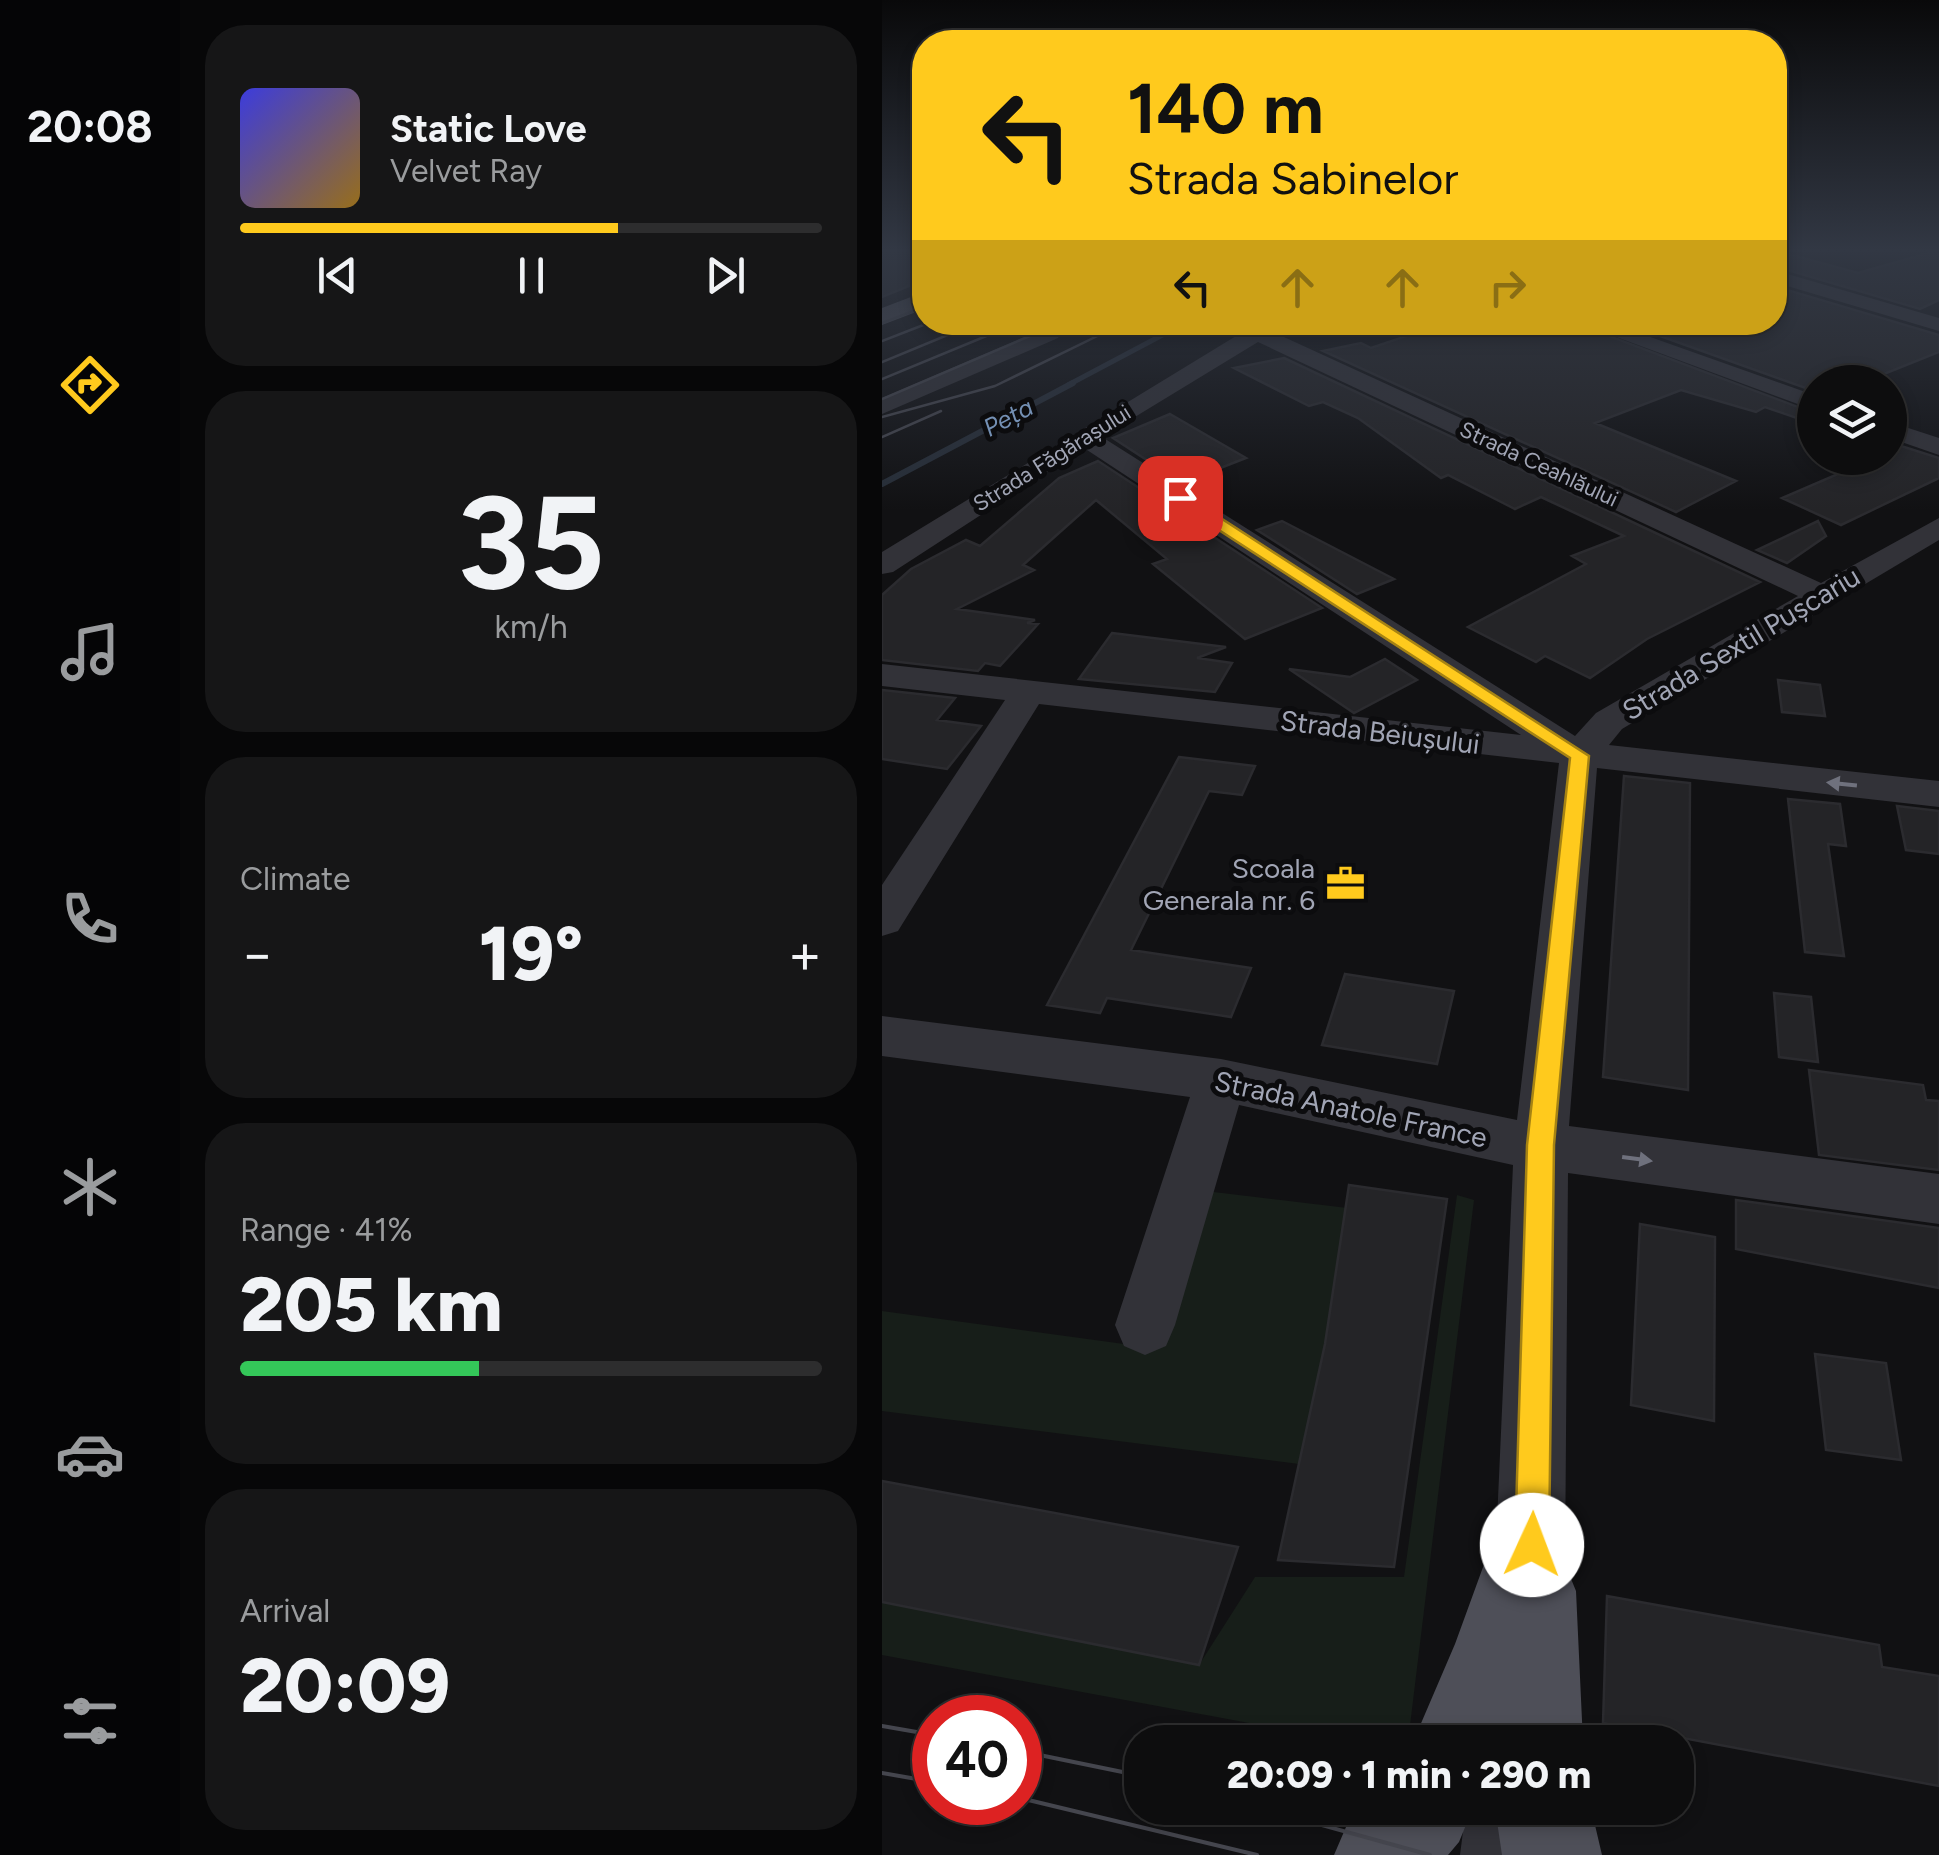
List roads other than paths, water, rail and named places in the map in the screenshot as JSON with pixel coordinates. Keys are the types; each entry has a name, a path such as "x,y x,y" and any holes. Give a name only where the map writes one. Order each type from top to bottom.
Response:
{"main road":[{"path":"1467,1725 1497,1653 1532,1545"},
{"path":"1532,1545 1536,1725"},
{"path":"1384,1855 1411,1825"},
{"path":"1546,1825 1552,1855"}],"street":[{"path":"882,408 1042,337"},
{"name":"Strada Făgărașului","path":"882,566 1084,437 1252,337"},
{"name":"Strada Ceahlăului","path":"1284,337 1821,595"},
{"path":"1627,337 1797,397"},
{"path":"1907,436 1938,447"},
{"path":"1084,437 1580,756 1541,1145 1532,1545 1514,1725"},
{"name":"Strada Sextil Pușcariu","path":"1580,756 1609,721 1938,527"},
{"path":"1902,548 1938,552"},
{"name":"Strada Beiușului","path":"882,675 1938,794"},
{"path":"882,920 1029,690"},
{"name":"Strada Anatole France","path":"882,1036 1221,1080 1504,1141 1938,1200"},
{"path":"1146,1325 1221,1080"},
{"path":"1500,1855 1504,1825"}],"waterway":[{"name":"Peța","path":"1068,385 1159,337"},
{"name":"Peța","path":"882,484 1073,383"}],"tram line":[{"path":"882,341 893,337"},
{"path":"882,362 944,337"},
{"path":"882,379 985,337"},
{"path":"882,399 1029,337"},
{"path":"882,417 995,386 1096,337"},
{"path":"882,437 941,411"},
{"path":"882,1726 912,1731"},
{"path":"1042,1756 1124,1772"},
{"path":"882,1773 912,1778"},
{"path":"1042,1803 1257,1855"},
{"path":"1321,1825 1430,1855"}],"place":[{"name":"Scoala Generala nr. 6","path":"1345,884"}]}
